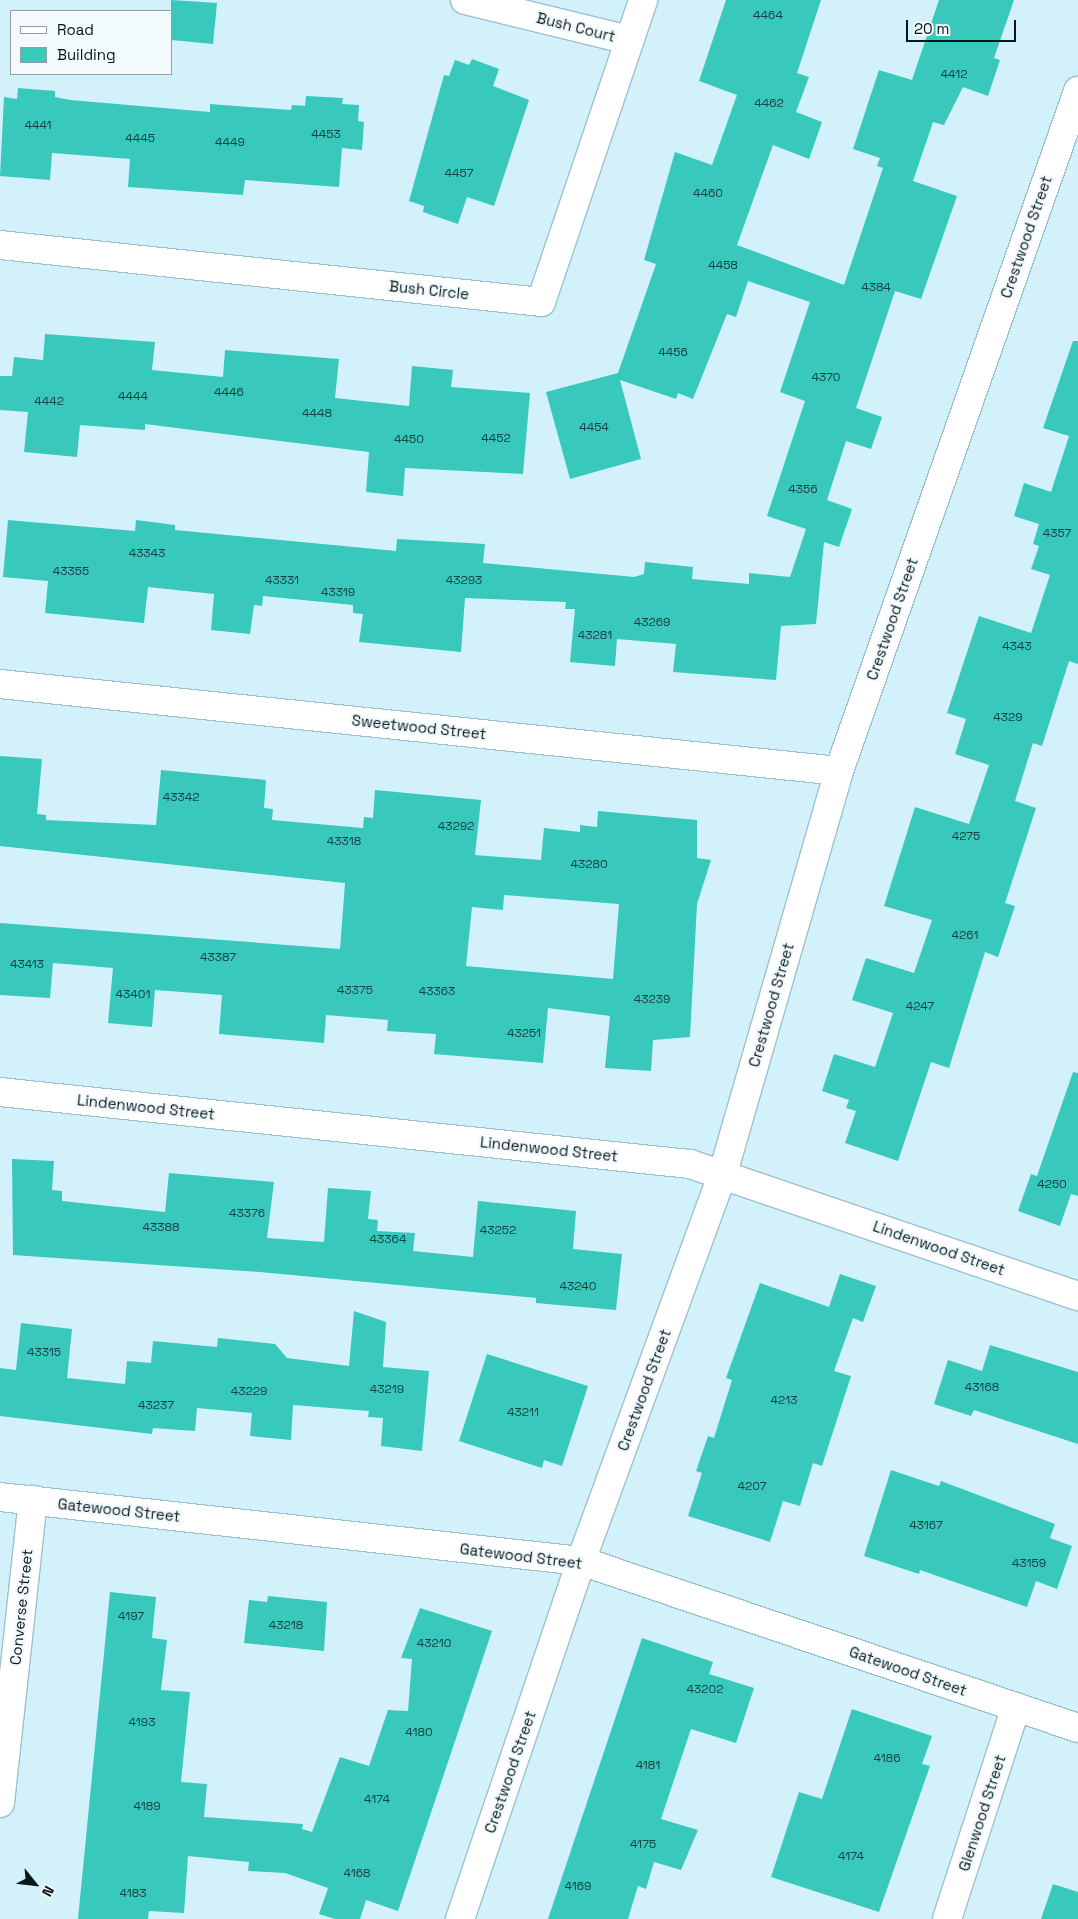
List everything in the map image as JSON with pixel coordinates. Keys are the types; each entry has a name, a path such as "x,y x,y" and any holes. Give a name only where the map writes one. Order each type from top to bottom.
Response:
{"street":[{"name":"Bush Court","path":"465,0 629,40"},
{"name":"Bush Circle","path":"0,245 541,302 643,0"},
{"name":"Crestwood Street","path":"460,1919 581,1561 723,1173 839,770 1078,91"},
{"name":"Sweetwood Street","path":"0,684 839,770"},
{"name":"Lindenwood Street","path":"0,1092 680,1163 723,1173 1078,1296"},
{"name":"Gatewood Street","path":"0,1497 581,1561 1078,1728"},
{"name":"Converse Street","path":"0,1803 33,1500"},
{"name":"Glenwood Street","path":"947,1919 1016,1707"}],"building":[{"path":"171,0 217,3 213,44 172,40"},
{"path":"726,0 821,0 797,73 809,77 796,112 822,122 809,159 773,145 737,245 844,285 883,168 877,166 880,158 853,149 879,70 912,80 939,0 1014,0 994,58 1000,60 988,96 963,87 944,125 933,122 913,181 957,196 921,299 895,291 856,408 882,417 871,449 846,441 827,500 852,509 839,547 824,542 816,624 781,626 776,680 673,672 676,644 617,639 615,666 570,662 575,609 565,609 566,602 465,598 461,652 359,642 363,614 353,613 353,605 263,596 262,606 254,605 250,634 211,630 214,594 148,587 144,623 45,613 48,581 3,577 8,520 135,531 136,520 175,525 175,530 396,551 397,539 485,544 483,563 634,577 644,574 645,562 693,567 692,579 749,584 749,573 790,577 806,529 767,516 805,401 780,392 810,302 748,281 736,317 727,314 693,399 678,393 676,399 620,380 641,459 570,479 546,392 618,373 656,264 644,260 675,152 712,165 737,95 699,81"},
{"path":"472,59 499,69 493,86 529,100 494,206 467,197 458,224 423,212 424,206 409,201 444,75 449,76 455,60 469,65"},
{"path":"18,88 55,91 55,97 70,100 210,112 210,104 291,110 292,105 305,106 306,96 343,98 342,104 359,105 358,121 364,122 362,150 342,148 339,187 245,180 243,195 128,187 130,159 52,153 50,180 0,176 4,97 17,99"},
{"path":"45,334 155,342 152,370 223,377 225,350 339,359 335,398 409,406 412,366 453,370 451,387 530,393 523,474 405,468 403,496 366,492 369,452 145,424 145,430 80,425 77,457 24,452 28,412 0,410 0,376 12,376 14,357 43,360"},
{"path":"1073,341 1078,341 1078,664 1069,661 1042,746 1033,743 1015,801 1036,808 1005,903 1015,906 998,957 985,952 949,1068 931,1062 898,1161 845,1143 856,1111 846,1108 849,1100 822,1091 834,1054 875,1067 893,1013 852,1000 866,958 914,973 932,920 884,906 915,807 969,824 989,765 955,754 966,719 947,713 979,616 1031,633 1050,575 1031,569 1039,546 1033,544 1039,524 1014,516 1024,483 1051,492 1069,436 1043,428"},
{"path":"0,756 42,759 37,814 46,815 46,820 156,825 161,770 266,780 264,808 273,809 272,820 363,828 364,817 373,818 375,790 481,800 475,855 541,860 544,828 580,832 580,825 597,827 598,811 697,820 697,858 711,860 697,904 690,1037 653,1040 651,1071 605,1068 610,1016 548,1008 543,1063 434,1054 436,1034 387,1031 388,1020 326,1015 324,1043 219,1034 222,995 155,990 152,1027 108,1023 113,968 53,963 50,998 0,995 0,923 340,949 345,883 0,846","holes":["504,895 619,904 613,979 466,966 472,907 503,910"]},
{"path":"1073,1072 1078,1073 1078,1196 1071,1194 1060,1226 1018,1211 1031,1174 1037,1176"},
{"path":"12,1159 54,1161 52,1190 62,1191 62,1201 165,1212 169,1173 274,1182 267,1238 324,1242 328,1188 371,1191 368,1219 378,1220 377,1231 415,1233 413,1251 473,1257 478,1201 576,1211 573,1249 622,1254 616,1310 536,1303 536,1298 260,1272 13,1255"},
{"path":"840,1274 876,1286 863,1322 853,1318 834,1371 851,1376 822,1466 813,1463 800,1506 783,1501 770,1542 688,1516 702,1473 696,1471 708,1436 714,1438 732,1380 726,1378 760,1283 829,1307"},
{"path":"354,1311 386,1322 383,1367 429,1371 422,1451 381,1446 383,1418 368,1417 369,1411 293,1405 291,1440 250,1436 252,1413 197,1408 195,1431 153,1428 152,1434 0,1416 0,1368 16,1370 21,1323 72,1329 67,1378 125,1384 127,1361 151,1363 153,1341 217,1347 218,1338 275,1344 287,1358 349,1366"},
{"path":"990,1345 1078,1372 1078,1444 974,1410 971,1416 934,1404 948,1360 982,1371"},
{"path":"487,1354 588,1386 562,1466 544,1460 542,1468 459,1441"},
{"path":"891,1470 939,1486 941,1481 1055,1524 1050,1538 1072,1546 1057,1589 1036,1581 1027,1607 920,1570 919,1574 864,1556"},
{"path":"110,1592 156,1597 152,1638 167,1640 161,1690 190,1692 181,1782 207,1784 204,1817 303,1824 302,1829 312,1832 340,1757 369,1766 388,1710 408,1711 412,1659 401,1658 420,1608 492,1631 398,1911 366,1900 360,1919 335,1919 319,1914 328,1888 285,1873 248,1871 249,1862 188,1856 184,1913 149,1911 148,1919 78,1919"},
{"path":"268,1596 327,1602 324,1651 244,1643 249,1600 267,1602"},
{"path":"642,1638 713,1662 709,1674 754,1688 736,1743 691,1729 661,1819 698,1830 681,1870 654,1862 646,1889 638,1886 628,1919 548,1919"},
{"path":"852,1709 932,1736 922,1764 930,1766 879,1912 771,1877 799,1792 822,1799"},
{"path":"1053,1884 1078,1892 1078,1919 1041,1919"}]}
